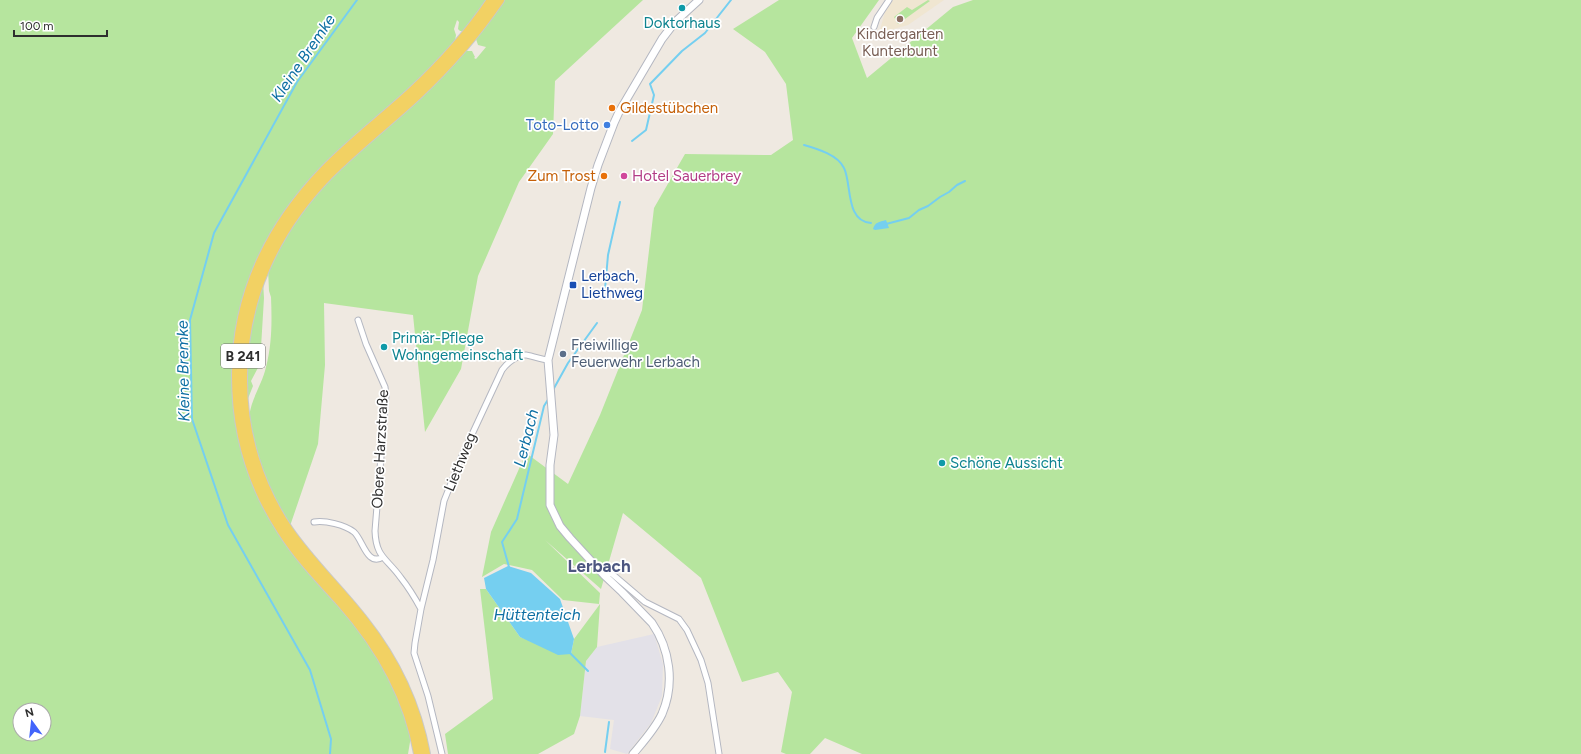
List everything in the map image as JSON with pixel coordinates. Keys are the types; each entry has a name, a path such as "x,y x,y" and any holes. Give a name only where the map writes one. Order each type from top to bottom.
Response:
{"main road":[{"name":"B 241","path":"418,754 411,721 404,702 380,653 360,626 292,546 271,514 260,493 250,466 239,422 236,388 237,351 243,312 255,273 269,244 288,212 325,170 430,74 462,38 491,0"},
{"name":"B 241","path":"426,754 413,706 392,660 365,621 298,542 277,511 262,480 252,450 246,421 243,388 243,352 250,314 263,272 275,246 294,216 330,175 416,97 450,62 485,22 500,0"}],"street":[{"path":"633,754 662,714 667,699 670,671 664,647 656,629 604,575 560,526 550,505 550,465 554,435 550,403 548,360 591,188 614,123 662,39 675,22 699,0"},
{"path":"874,27 877,18 889,0"},
{"name":"Obere Harzstraße","path":"358,320 366,344 385,387 386,395 375,531 376,544 383,557 411,591 421,610"},
{"name":"Liethweg","path":"421,610 433,560 444,501 461,458 502,370 506,364 514,359 527,355 532,358 548,360"},
{"path":"314,522 338,525 349,529 355,534 373,559 379,560 383,557"},
{"path":"604,575 611,573 645,602 677,618 684,625 695,645 706,675 712,700 718,754"},
{"path":"421,610 414,653 428,696 442,754"}],"shaded area":[{"name":"Kindergarten Kunterbunt","path":"893,0 944,0 908,25 879,33 885,12"},
{"path":"654,634 663,664 662,696 651,723 627,754 610,749 614,720 580,716 586,661 597,647"}],"green space":[{"path":"0,0 486,0 464,31 460,31 458,29 459,22 457,20 454,29 456,35 455,41 427,71 286,210 266,241 252,272 239,312 233,351 232,388 236,423 246,467 259,500 279,533 340,606 374,650 396,689 411,736 408,754 0,754"},
{"path":"504,0 643,0 555,81 553,134 519,182 478,276 461,369 425,432 413,315 324,303 325,365 318,444 290,526 278,505 263,471 249,420 252,404 264,374 269,350 271,332 271,297 269,291 268,268 278,248 307,205 332,177 466,51 472,51 475,57 474,58 476,59 486,47 478,45 476,39"},
{"path":"779,0 879,0 852,38 867,78 953,7 973,0 1581,0 1581,754 862,754 825,738 810,754 786,754 781,752 792,692 778,672 742,682 701,578 623,513 601,589 545,540 600,593 599,604 563,600 532,570 504,564 482,577 491,532 526,453 568,484 600,415 642,310 654,208 685,154 771,155 793,140 786,84 765,52 733,29"},
{"path":"928,0 930,1 898,24 894,17 907,7 912,10"},
{"path":"263,281 264,298 260,364 251,381 253,386 247,401 246,369 249,333"},
{"path":"480,589 486,589 520,637 571,654 574,639 600,604 597,647 586,661 580,716 574,734 538,754 448,754 445,734 493,699"}],"water":[{"path":"886,220 889,228 873,229 876,224"},
{"name":"Hüttenteich","path":"508,566 531,573 560,599 574,639 571,654 558,655 520,637 486,589 484,578"}],"waterway":[{"name":"Kleine Bremke","path":"330,754 331,739 310,670 228,525 192,419 190,320 214,233 297,82 357,0"},
{"name":"Lerbach","path":"632,141 646,130 654,95 650,84 682,51 705,33 731,0"},
{"path":"804,145 827,153 841,163 846,175 853,209 857,216 863,221 871,223"},
{"path":"886,224 909,218 965,181"},
{"name":"Lerbach","path":"605,289 608,255 620,202"},
{"name":"Lerbach","path":"553,390 568,363 597,323"},
{"name":"Lerbach","path":"509,567 502,542 517,519 544,406 549,398"},
{"name":"Lerbach","path":"569,652 588,671"},
{"name":"Lerbach","path":"605,752 609,722"}],"place":[{"name":"Doktorhaus","path":"682,8"},
{"name":"Kindergarten Kunterbunt","path":"900,19"},
{"name":"Gildestübchen","path":"612,108"},
{"name":"Toto-Lotto","path":"607,125"},
{"name":"Zum Trost","path":"604,176"},
{"name":"Hotel Sauerbrey","path":"624,176"},
{"name":"Lerbach, Liethweg","path":"573,285"},
{"name":"Primär-Pflege Wohngemeinschaft","path":"384,347"},
{"name":"Freiwillige Feuerwehr Lerbach","path":"563,354"},
{"name":"Schöne Aussicht","path":"942,463"}],"district":[{"name":"Lerbach","path":"599,566"}]}
